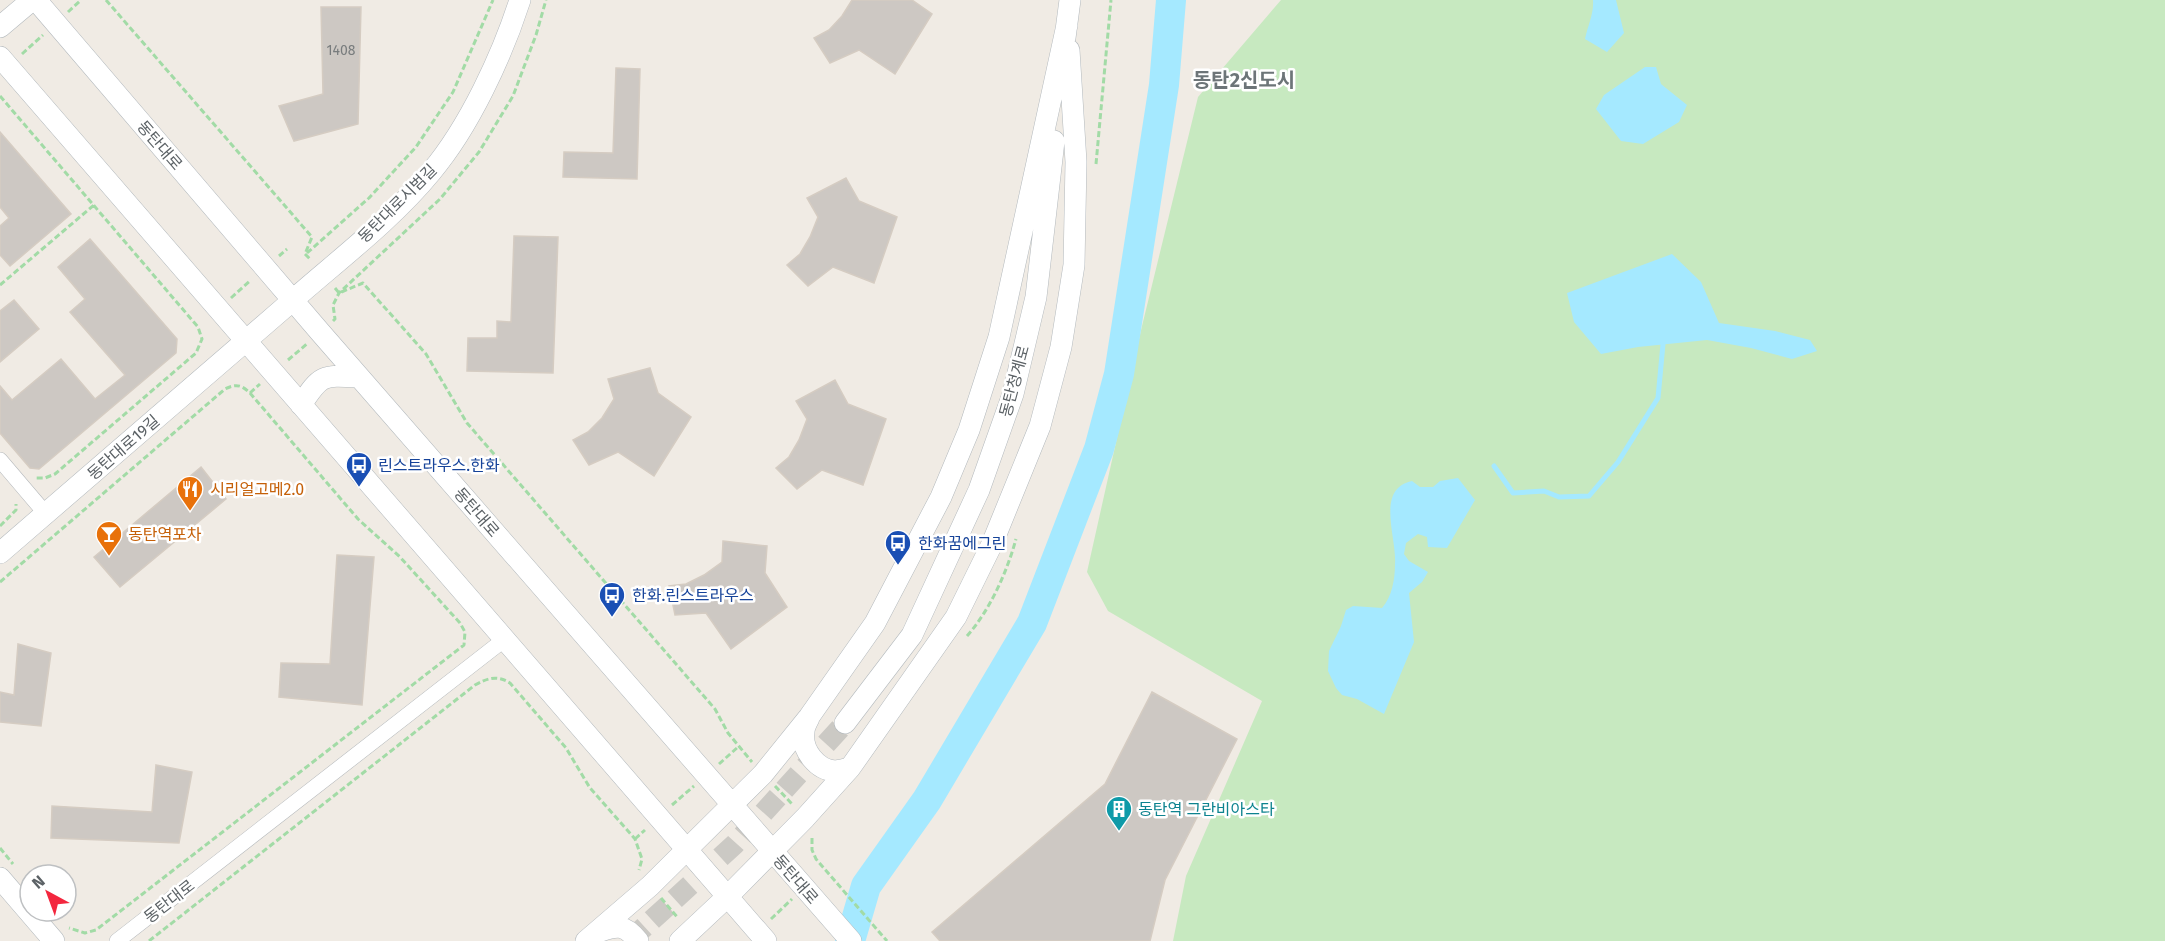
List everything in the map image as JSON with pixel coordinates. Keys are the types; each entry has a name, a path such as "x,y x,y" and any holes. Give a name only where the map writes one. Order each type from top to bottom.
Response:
{"street":[{"name":"동탄대로","path":"34,0 292,300 328,326 359,377 851,941"},
{"path":"0,27 34,0"},
{"name":"동탄대로시범길","path":"246,341 389,216 432,172 463,125 489,78 512,27 520,0"},
{"name":"동탄청계로","path":"845,723 912,635 979,490 1012,394 1036,297 1070,0"},
{"path":"590,937 643,882 687,850 763,774 809,717 875,623 941,497 969,430 999,337 1067,25"},
{"path":"685,937 805,818 850,768 956,617 992,544 1040,426 1061,347 1074,265 1076,162 1067,25"},
{"path":"4,62 762,936"},
{"name":"동탄대로19길","path":"0,553 246,341"},
{"path":"301,405 317,381 335,375 359,377"},
{"path":"0,460 46,513"},
{"name":"동탄대로","path":"117,941 505,639"},
{"path":"809,717 804,731 804,743 809,755 819,765 834,771 850,768"},
{"path":"0,878 61,934"},
{"path":"590,937 616,926 630,931 638,941"}],"path":[{"path":"4,62 56,23 81,0"},
{"path":"106,0 312,237 305,254 369,198 416,147 453,92 494,0"},
{"path":"0,96 198,327 202,339 196,353 55,474 45,478 36,478 30,474"},
{"path":"0,285 94,205"},
{"path":"198,327 286,249"},
{"path":"339,292 363,283 426,354 467,423 714,709 738,747 634,839"},
{"path":"249,393 328,326"},
{"path":"0,582 225,389 237,385 244,387 358,519 400,557 460,623 465,632 464,645 96,930 61,934"},
{"path":"0,526 16,510 17,501"},
{"path":"148,941 475,685 493,678 502,678 510,683 566,748 590,788 634,839 642,859 643,882 685,937"},
{"path":"762,936 807,892 824,870 887,941"},
{"path":"96,930 100,936"}],"green space":[{"path":"1281,0 2165,0 2165,941 1173,941 1186,876 1262,701 1108,611 1087,572 1142,326 1198,97"}],"water":[{"path":"1593,0 1616,0 1624,33 1607,52 1585,39 1592,15"},
{"path":"1645,67 1656,67 1661,84 1687,105 1679,122 1643,144 1621,141 1596,109 1604,95"},
{"path":"1672,254 1701,282 1719,323 1775,331 1810,340 1817,351 1792,359 1707,340 1638,347 1601,354 1574,322 1567,293"},
{"path":"1458,478 1475,500 1447,548 1428,547 1427,537 1418,534 1406,543 1404,554 1409,561 1428,572 1422,582 1409,593 1414,642 1384,714 1357,699 1342,695 1328,671 1329,651 1346,610 1353,606 1382,608 1391,593 1394,582 1395,553 1390,515 1394,494 1401,486 1412,481 1420,487 1433,487 1440,481"}],"building":[{"path":"852,0 912,0 932,14 895,74 859,50 830,63 814,38 829,30"},
{"path":"321,7 361,7 358,124 294,141 279,106 323,94"},
{"path":"616,68 640,69 637,179 563,177 564,152 613,153"},
{"path":"0,132 71,214 10,266 0,255 0,226 9,218 0,207"},
{"path":"846,178 859,201 897,217 874,283 833,267 808,286 787,265 800,254 818,217 807,198"},
{"path":"514,236 558,237 553,373 467,371 468,338 497,338 497,321 511,322"},
{"path":"90,239 177,339 176,353 39,469 30,468 0,433 0,386 12,400 61,359 95,399 125,375 70,312 85,299 58,267"},
{"path":"14,300 39,329 0,362 0,311"},
{"path":"650,368 658,393 691,417 654,476 618,452 589,465 573,440 588,432 602,418 614,399 608,379"},
{"path":"835,380 848,404 886,419 863,485 822,470 797,489 776,468 789,457 807,419 796,401"},
{"path":"201,467 226,499 120,587 94,557"},
{"path":"723,541 767,546 765,573 787,607 731,649 706,613 675,615 669,586 686,584 722,562"},
{"path":"337,555 374,557 362,705 279,697 281,663 330,664"},
{"path":"18,644 51,653 41,726 0,722 0,692 14,695"},
{"name":"동탄역 그란비아스타","path":"1152,692 1237,739 1165,880 1150,941 940,941 932,932 1105,784"},
{"path":"156,765 192,772 179,843 51,838 52,806 152,812"}],"waterway":[{"path":"850,941 866,886 927,800 1032,623 1099,449 1119,374 1164,85 1171,0"},
{"path":"1494,466 1513,493 1544,491 1559,497 1589,496 1618,462 1658,398 1663,344"}],"tunnel":[{"path":"629,941 735,844 845,723"}],"place":[{"name":"린스트라우스.한화","path":"359,488"},
{"name":"시리얼고메2.0","path":"190,512"},
{"name":"동탄역포차","path":"109,557"},
{"name":"한화꿈에그린","path":"898,566"},
{"name":"한화.린스트라우스","path":"612,618"},
{"name":"동탄역 그란비아스타","path":"1119,832"}],"district":[{"name":"동탄2신도시","path":"1244,80"}]}
